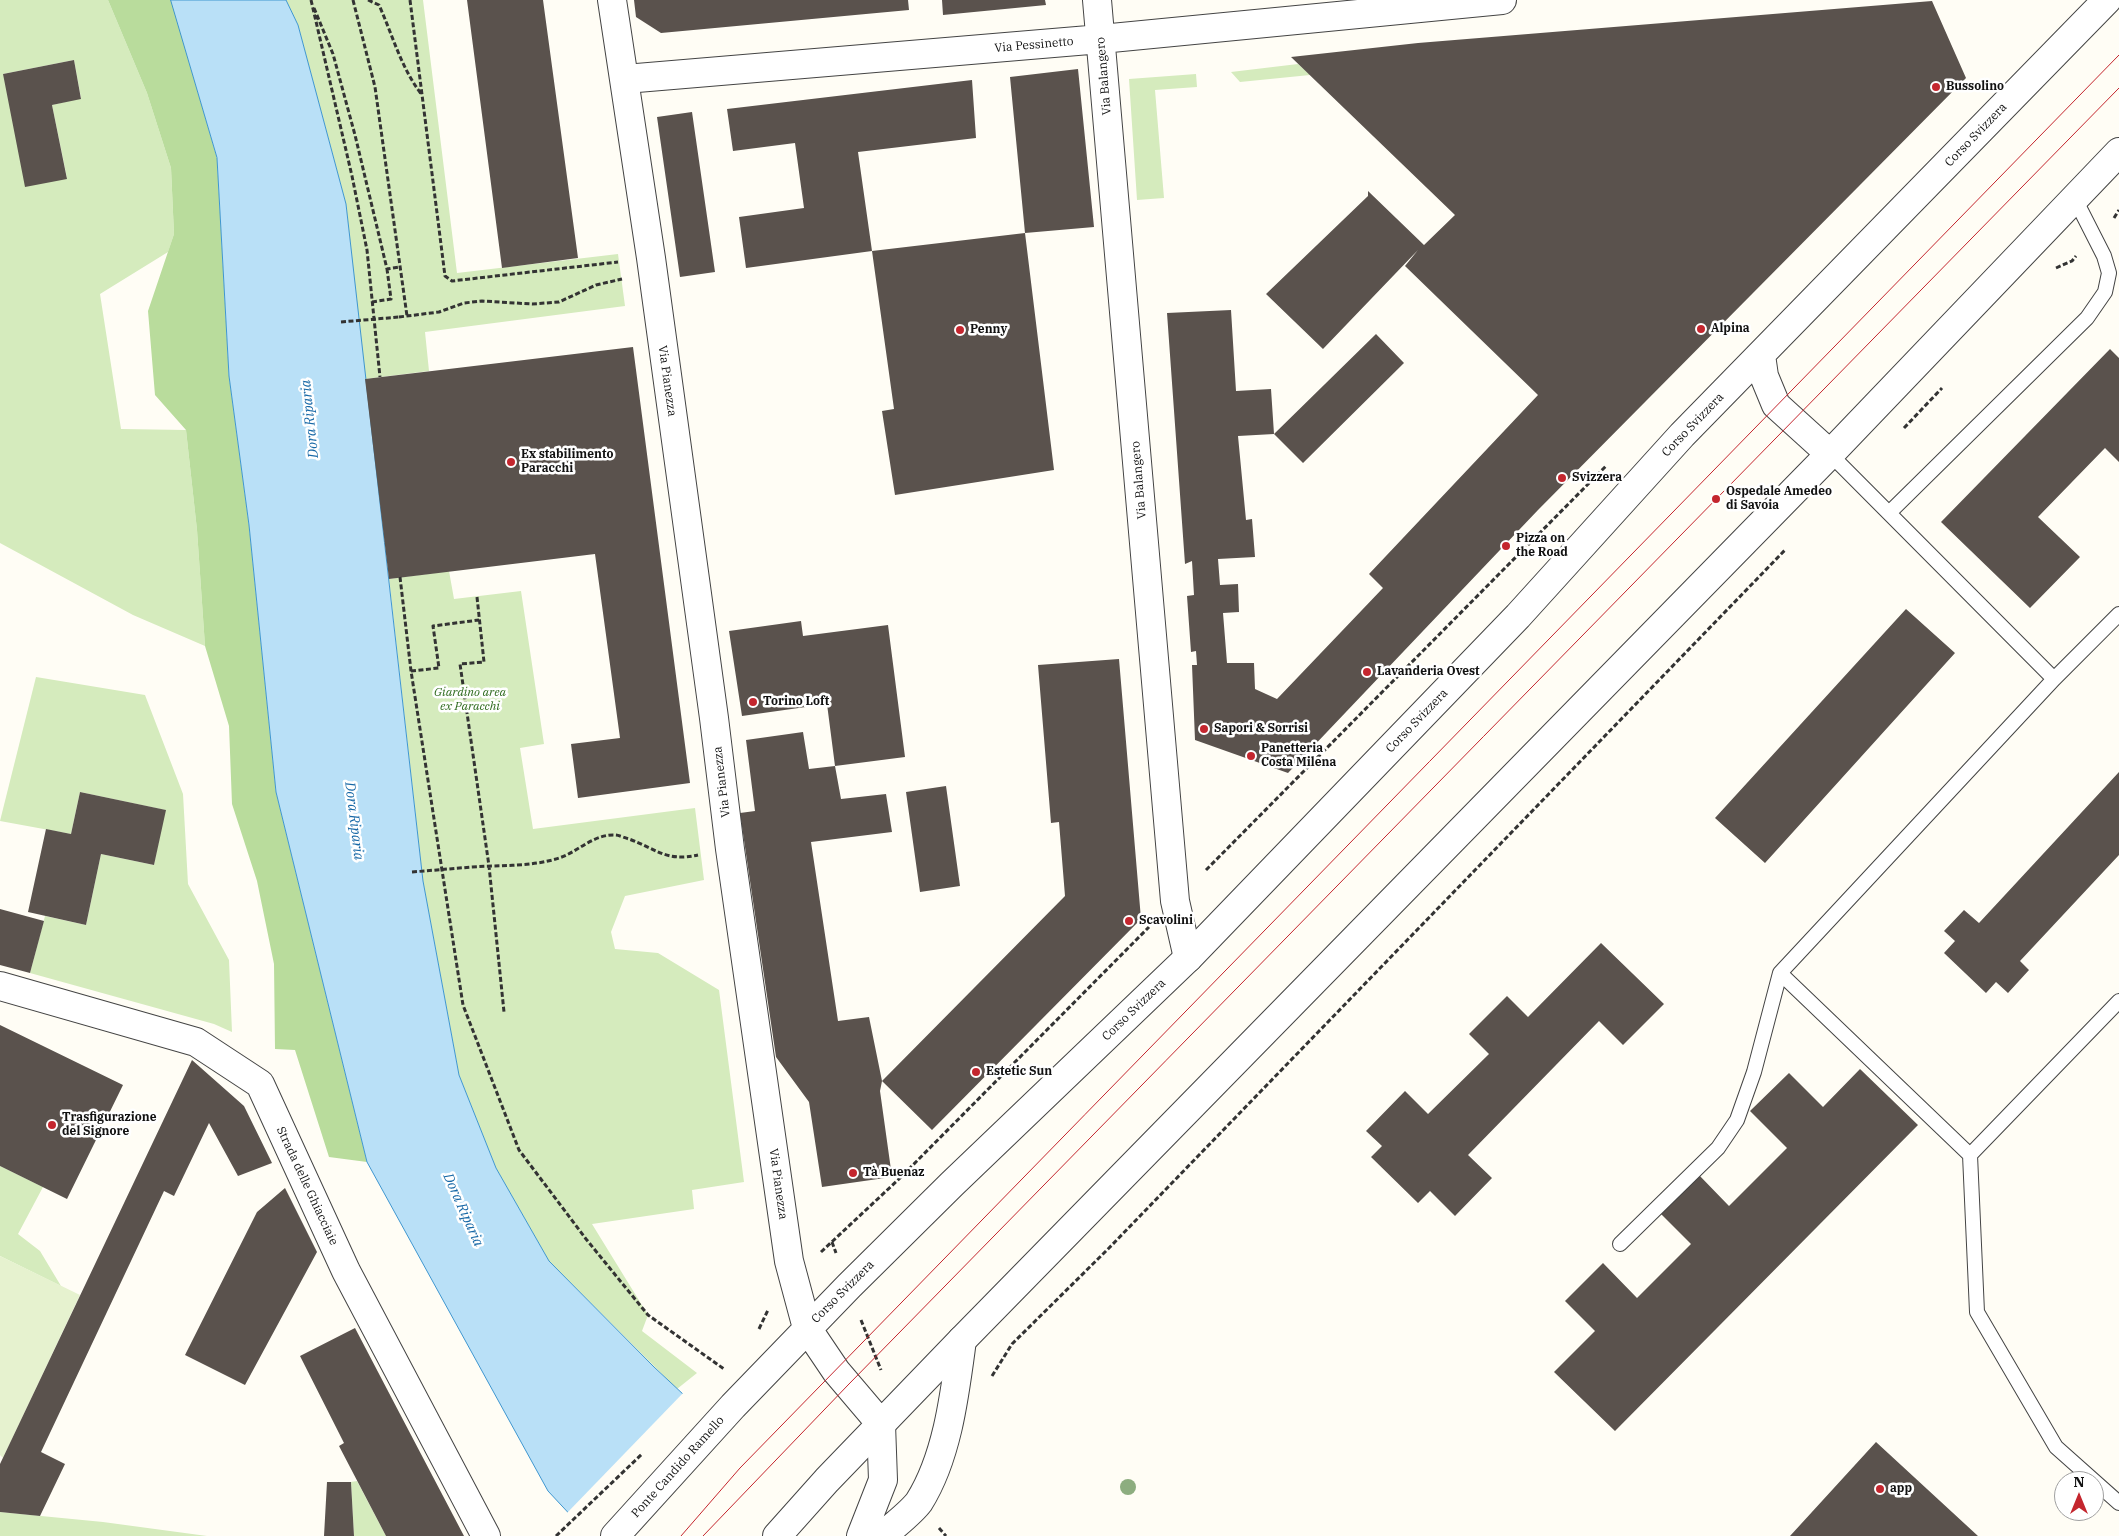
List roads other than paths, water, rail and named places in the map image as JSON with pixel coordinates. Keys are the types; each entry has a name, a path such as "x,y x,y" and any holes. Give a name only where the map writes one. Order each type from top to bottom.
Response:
{"street":[{"name":"Via Pianezza","path":"612,0 652,266 714,718 730,849 789,1261 807,1328 836,1371 888,1417"},
{"name":"Via Balangero","path":"1097,0 1174,901 1188,958"},
{"name":"Via Pessinetto","path":"625,79 1101,39 1502,0"},
{"name":"Corso Svizzera","path":"733,1406 807,1328 952,1184 1188,958 1518,616 1682,435 2107,0"},
{"path":"777,1536 818,1490 962,1340 1830,454 2119,152"},
{"path":"1761,355 1764,376 1776,405 1830,454"},
{"name":"Strada delle Ghiacciaie","path":"0,986 196,1042 260,1084 346,1271 486,1536"},
{"path":"869,1535 918,1503 939,1460 956,1383 962,1340"},
{"name":"Ponte Candido Ramello","path":"619,1533 733,1406"},
{"path":"869,1535 883,1480 888,1417"}],"lane":[{"path":"1889,513 2087,318 2105,292 2110,273 2074,197"},
{"path":"1830,454 2054,679"},
{"path":"1620,1244 1718,1148 1737,1120 1754,1072 1780,973 2054,679 2119,614"},
{"path":"1780,973 1970,1155 1977,1312 2056,1447 2119,1503"},
{"path":"1970,1155 2119,1001"}],"water":[{"name":"Dora Riparia","path":"171,0 286,0 298,25 346,204 423,881 459,1075 496,1168 549,1261 654,1367 835,1536 590,1536 548,1491 367,1162 276,792 249,525 229,376 217,158"}],"tram line":[{"path":"681,1536 740,1468 2119,55"},
{"path":"703,1536 848,1385 2119,88"}],"place":[{"name":"Bussolino","path":"1936,87"},
{"name":"Alpina","path":"1701,329"},
{"name":"Penny","path":"960,330"},
{"name":"Ex stabilimento Paracchi","path":"511,462"},
{"name":"Svizzera","path":"1562,478"},
{"name":"Ospedale Amedeo di Savoia","path":"1716,499"},
{"name":"Pizza on the Road","path":"1506,546"},
{"name":"Lavanderia Ovest","path":"1367,672"},
{"name":"Torino Loft","path":"753,702"},
{"name":"Sapori & Sorrisi","path":"1204,729"},
{"name":"Panetteria Costa Milena","path":"1251,756"},
{"name":"Scavolini","path":"1129,921"},
{"name":"Estetic Sun","path":"976,1072"},
{"name":"Trasfigurazione del Signore","path":"52,1125"},
{"name":"Tà Buenaz","path":"853,1173"},
{"name":"app","path":"1880,1489"}],"park label":[{"name":"Giardino area ex Paracchi","path":"470,700"}]}
